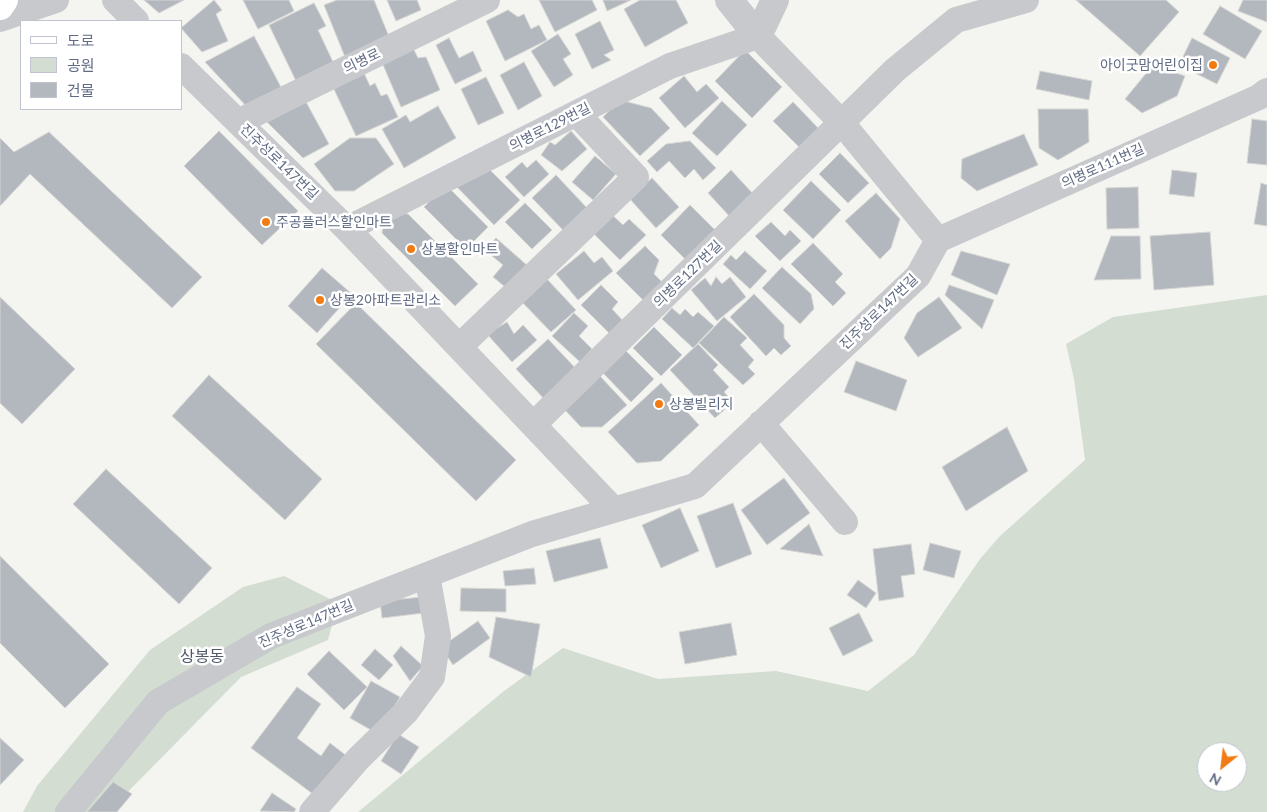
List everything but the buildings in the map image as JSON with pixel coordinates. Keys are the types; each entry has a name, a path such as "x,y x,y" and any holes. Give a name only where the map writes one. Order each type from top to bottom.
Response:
{"main road":[{"path":"0,6 4,0"}],"street":[{"path":"0,20 56,0"},
{"path":"115,0 135,20"},
{"name":"의병로","path":"238,122 487,0"},
{"path":"729,0 758,36 842,123 938,240"},
{"path":"758,36 775,0"},
{"path":"842,123 895,70 956,20 1026,0"},
{"name":"의병로129번길","path":"347,229 670,66 758,36"},
{"name":"진주성로147번길","path":"182,67 347,229 613,509"},
{"name":"의병로111번길","path":"938,240 1259,96 1267,90"},
{"path":"458,346 636,177 577,114"},
{"name":"의병로127번길","path":"533,425 842,123"},
{"name":"진주성로147번길","path":"68,812 158,702 271,636 532,534 694,486 918,276 938,240"},
{"path":"761,423 845,522"},
{"path":"312,812 358,759 406,712 432,677 438,636 428,575"}],"green space":[{"path":"1267,295 1267,812 358,812 504,691 563,648 658,679 776,671 868,691 914,655 980,559 1000,536 1085,460 1074,379 1066,344 1113,317"},
{"path":"284,576 338,603 328,640 241,677 108,812 23,812 37,786 150,650 243,587"}],"place":[{"name":"아이굿맘어린이집","path":"1213,65"},
{"name":"주공플러스할인마트","path":"266,222"},
{"name":"상봉할인마트","path":"411,249"},
{"name":"상봉2아파트관리소","path":"320,300"},
{"name":"상봉빌리지","path":"659,404"}],"district":[{"name":"상봉동","path":"202,657"}]}
